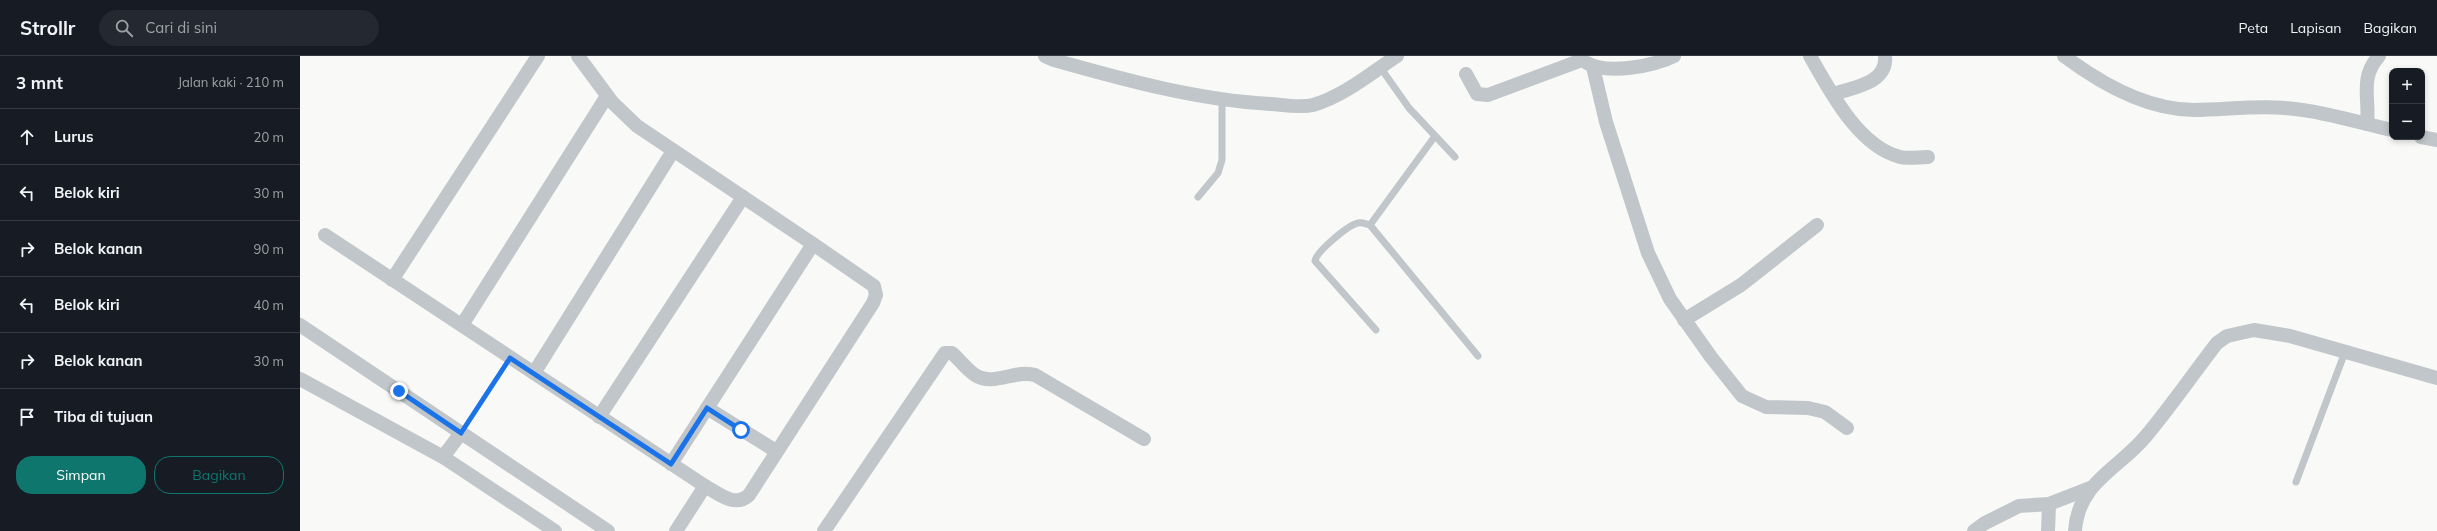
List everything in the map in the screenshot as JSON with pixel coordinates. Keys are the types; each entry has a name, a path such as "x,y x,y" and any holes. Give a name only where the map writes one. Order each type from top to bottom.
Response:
{"street":[{"path":"392,280 538,56"},
{"path":"325,235 705,486 732,501 742,500 749,495 876,295 871,283 637,126 607,96 578,56"},
{"path":"1045,56 1076,66 1167,89 1222,100 1284,105 1312,105 1332,98 1386,60"},
{"path":"1466,74 1477,94 1488,95 1584,61 1617,69 1674,56"},
{"path":"1810,56 1853,125 1890,153 1902,157 1928,156"},
{"path":"1834,94 1867,83 1880,76 1884,70 1885,56"},
{"path":"2064,56 2089,75 2144,100 2168,108 2193,110 2284,108 2389,129"},
{"path":"2367,124 2369,109 2366,84 2379,56"},
{"path":"1584,61 1606,122 1648,253 1670,299 1684,320 1742,396 1766,407 1808,408 1825,412 1847,428"},
{"path":"462,326 607,96"},
{"path":"2425,138 2437,140"},
{"path":"534,373 673,151"},
{"path":"599,417 743,197"},
{"path":"1684,320 1741,285 1817,225"},
{"path":"671,464 814,244"},
{"path":"300,325 608,531"},
{"path":"2075,531 2080,505 2090,488 2146,437 2217,343 2227,336 2254,330 2290,336 2437,378"},
{"path":"825,531 945,353 952,353 972,372 981,378 996,379 1024,373 1035,375 1144,439"},
{"path":"300,379 443,457 555,531"},
{"path":"707,408 776,451"},
{"path":"443,457 461,433"},
{"path":"676,531 705,486"},
{"path":"1974,531 1985,523 2019,506 2048,504 2090,488"},
{"path":"2048,504 2048,531"}],"lane":[{"path":"1386,60 1409,108 1455,157"},
{"path":"1198,196 1218,173 1222,160 1222,100"},
{"path":"1370,225 1435,136"},
{"path":"1376,330 1315,261 1317,253 1352,225 1363,223 1370,225 1478,356"},
{"path":"2296,482 2345,352"}],"path":[{"path":"461,433 510,358"}],"route":[{"path":"399,391 461,433 510,358 671,464 707,408 741,430"}]}
